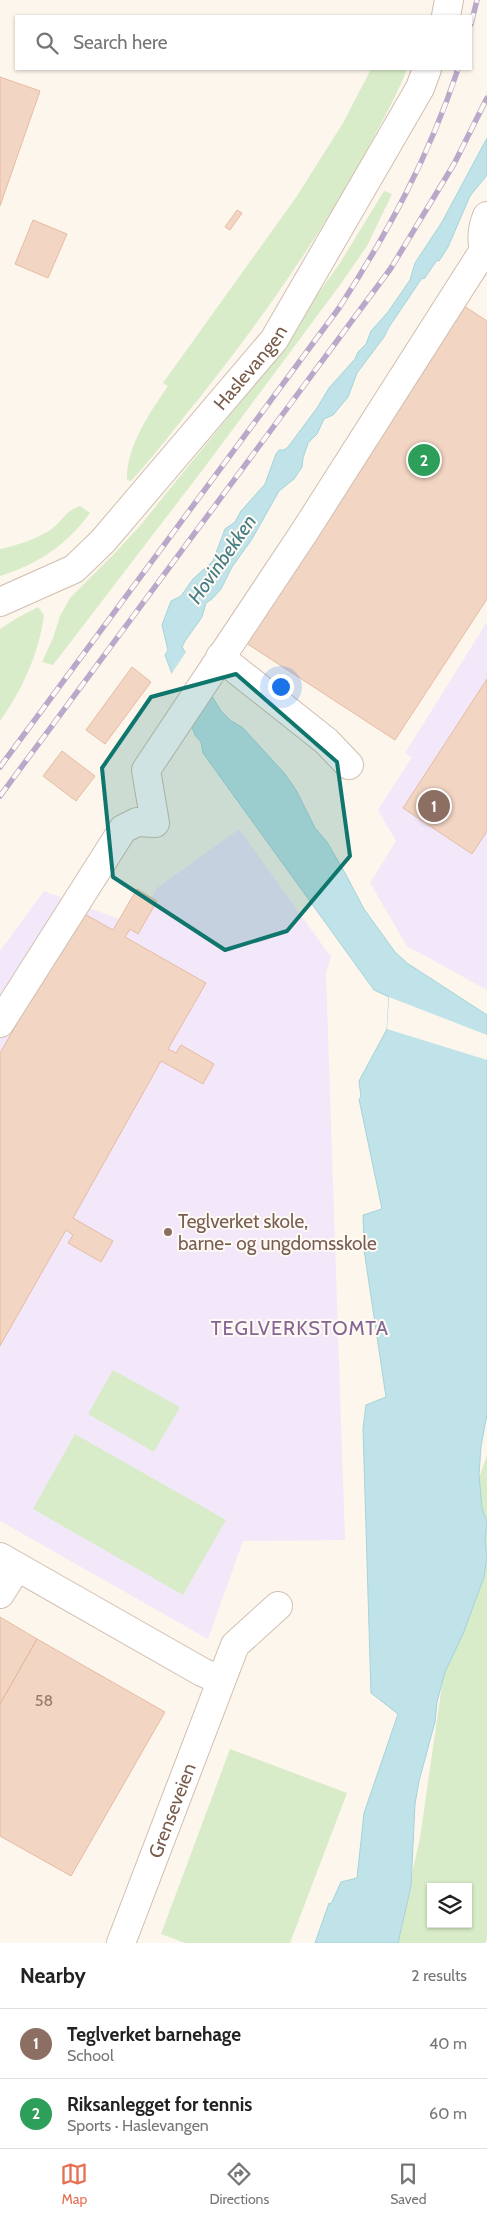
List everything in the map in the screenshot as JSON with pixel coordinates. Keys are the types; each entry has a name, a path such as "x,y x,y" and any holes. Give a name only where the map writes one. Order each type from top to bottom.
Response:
{"street":[{"path":"446,15 449,0"},
{"name":"Haslevangen","path":"0,602 74,568 92,552 274,340 420,88 427,70"},
{"path":"0,1023 123,829 137,822 155,823 146,770 486,253 482,235 487,216"},
{"path":"220,657 326,740 349,764"},
{"path":"0,1594 8,1562 202,1672 220,1680"},
{"name":"Grenseveien","path":"120,1942 235,1645 278,1606"}],"highlighted area":[{"path":"236,674 337,762 350,856 287,931 225,950 113,877 102,768 151,697"}],"shaded area":[{"path":"487,622 487,990 407,946 370,883 396,841 378,810 412,757 405,753"},
{"name":"Teglverket skole, barne- og ungdomsskole","path":"239,829 331,957 326,973 345,1540 243,1541 208,1639 0,1521 0,951 44,891 135,925 157,888"}],"green space":[{"path":"370,70 407,70 398,91 347,186 288,278 201,396 131,481 127,480 130,455 140,430 168,386 163,383 297,196 343,123"},
{"path":"384,191 392,194 367,246 340,285 204,468 53,665 42,662 60,616 70,598 139,527 246,395 340,263"},
{"path":"80,506 90,513 81,525 61,544 39,559 0,576 0,549 44,534 71,510"},
{"path":"38,607 44,615 34,657 23,683 0,721 0,629"},
{"path":"113,1370 180,1407 154,1452 88,1414"},
{"path":"75,1434 226,1520 183,1595 33,1509"},
{"path":"487,1455 487,1939 485,1943 396,1943 420,1838 442,1685 444,1578"},
{"path":"230,1749 347,1793 290,1943 185,1943 161,1934"}],"water":[{"name":"Hovinbekken","path":"487,138 487,175 470,196 448,247 424,279 422,278 384,337 357,373 348,397 333,415 324,419 317,434 308,443 302,467 294,479 279,491 252,539 232,567 221,589 206,603 202,617 182,647 221,711 230,720 243,728 285,774 296,790 315,828 327,842 364,909 395,952 407,963 487,1015 487,1414 481,1446 479,1475 482,1508 487,1522 485,1541 487,1557 484,1577 463,1634 445,1672 437,1702 435,1722 419,1781 415,1804 411,1886 398,1943 315,1943 329,1903 331,1904 341,1882 357,1878 364,1813 398,1714 371,1693 363,1428 366,1405 386,1397 363,1243 363,1215 382,1209 359,1099 361,1097 359,1081 387,1029 389,997 374,990 203,753 201,742 195,735 165,655 168,650 162,625 171,601 181,596 193,579 213,561 225,529 235,522 241,511 265,484 276,454 279,450 284,450 288,447 317,408 329,388 366,344 371,331 388,312 410,280 415,263 442,222"}],"pier":[{"path":"186,652 200,674 185,713 170,676"},
{"path":"389,997 487,1035 487,1060 387,1029"}],"building":[{"path":"0,77 40,91 0,206"},
{"path":"237,210 242,213 230,230 225,227"},
{"path":"33,220 67,234 48,278 15,264"},
{"path":"461,304 487,321 487,599 395,740 243,641"},
{"path":"132,667 151,682 105,744 86,730"},
{"path":"487,679 487,831 472,854 403,808"},
{"path":"62,751 95,776 76,801 43,776"},
{"path":"137,889 157,901 138,934 130,929 125,937 206,983 168,1049 176,1053 181,1045 214,1064 203,1084 161,1061 73,1218 113,1241 101,1262 68,1243 73,1235 66,1230 0,1346 0,1053 81,912 113,930"},
{"path":"0,1617 37,1639 0,1704"},
{"path":"37,1639 165,1712 71,1876 0,1836 0,1704"}],"railway":[{"path":"472,20 477,0"},
{"path":"0,767 339,308 375,250 421,163 458,70"},
{"path":"0,796 391,268 454,164 487,98"}],"place":[{"name":"Riksanlegget for tennis","path":"424,460"},
{"name":"Teglverket barnehage","path":"434,806"},
{"name":"Teglverket skole, barne- og ungdomsskole","path":"168,1232"}],"district":[{"name":"TEGLVERKSTOMTA","path":"300,1328"}]}
